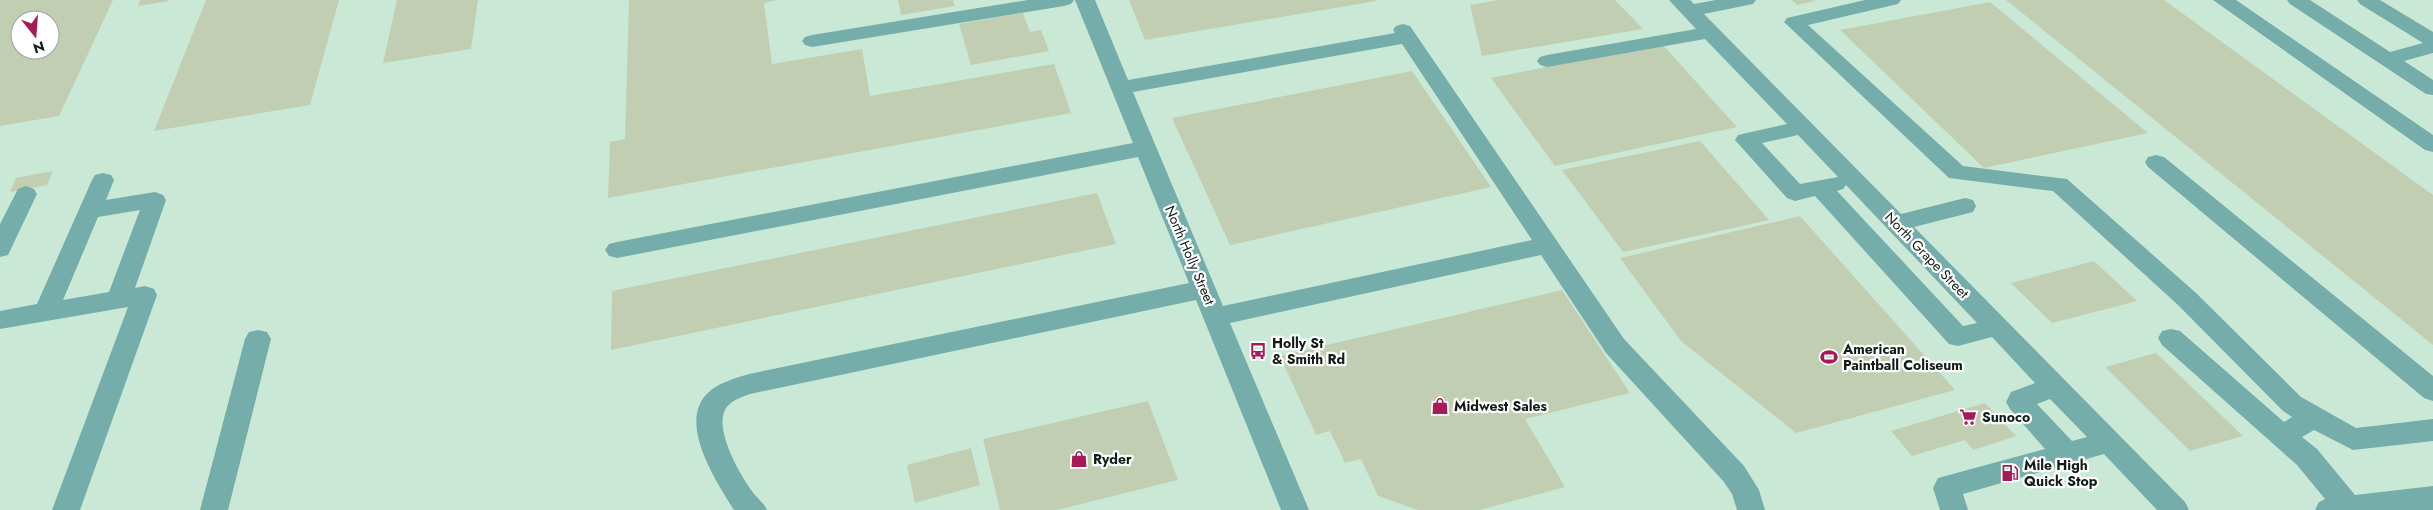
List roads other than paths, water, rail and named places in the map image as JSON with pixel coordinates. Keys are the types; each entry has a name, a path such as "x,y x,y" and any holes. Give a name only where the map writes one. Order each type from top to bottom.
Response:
{"street":[{"path":"812,41 1064,0"},
{"name":"North Holly Street","path":"1085,0 1296,510"},
{"path":"1685,5 1746,0"},
{"path":"1890,0 1794,22 1957,173 2059,184 2187,299 2292,404 2353,439 2433,430"},
{"path":"2222,0 2433,145"},
{"path":"2297,0 2433,88"},
{"path":"2366,0 2433,41"},
{"name":"North Grape Street","path":"1685,5 2175,510"},
{"path":"1547,61 1710,32"},
{"path":"1121,88 1405,33 1615,346 1734,474 1745,490 1751,510"},
{"path":"2387,59 2433,48"},
{"path":"1802,127 1746,140 1795,193 1853,179"},
{"path":"617,250 1146,148"},
{"path":"2156,162 2433,391"},
{"path":"46,312 103,180"},
{"path":"1820,187 1958,337 1996,327"},
{"path":"0,249 26,194"},
{"path":"89,211 155,200 119,299"},
{"path":"1842,211 1876,202"},
{"path":"1896,223 1965,206"},
{"path":"1878,251 1914,242"},
{"path":"1216,317 1547,245"},
{"path":"1911,287 1948,277"},
{"path":"753,510 746,505 715,451 709,426 712,406 720,397 736,388 1204,289"},
{"path":"0,320 145,295 66,510"},
{"path":"214,510 258,338"},
{"path":"2171,338 2307,457 2339,509 2433,498"},
{"path":"2054,387 2020,399 2019,402 2067,454"},
{"path":"2282,436 2315,416"},
{"path":"1954,510 1948,486 2108,442"}],"place":[{"name":"Holly St & Smith Rd","path":"1258,351"},
{"name":"American Paintball Coliseum","path":"1829,357"},
{"name":"Midwest Sales","path":"1440,406"},
{"name":"Sunoco","path":"1968,417"},
{"name":"Ryder","path":"1079,459"},
{"name":"Mile High Quick Stop","path":"2010,473"}]}
